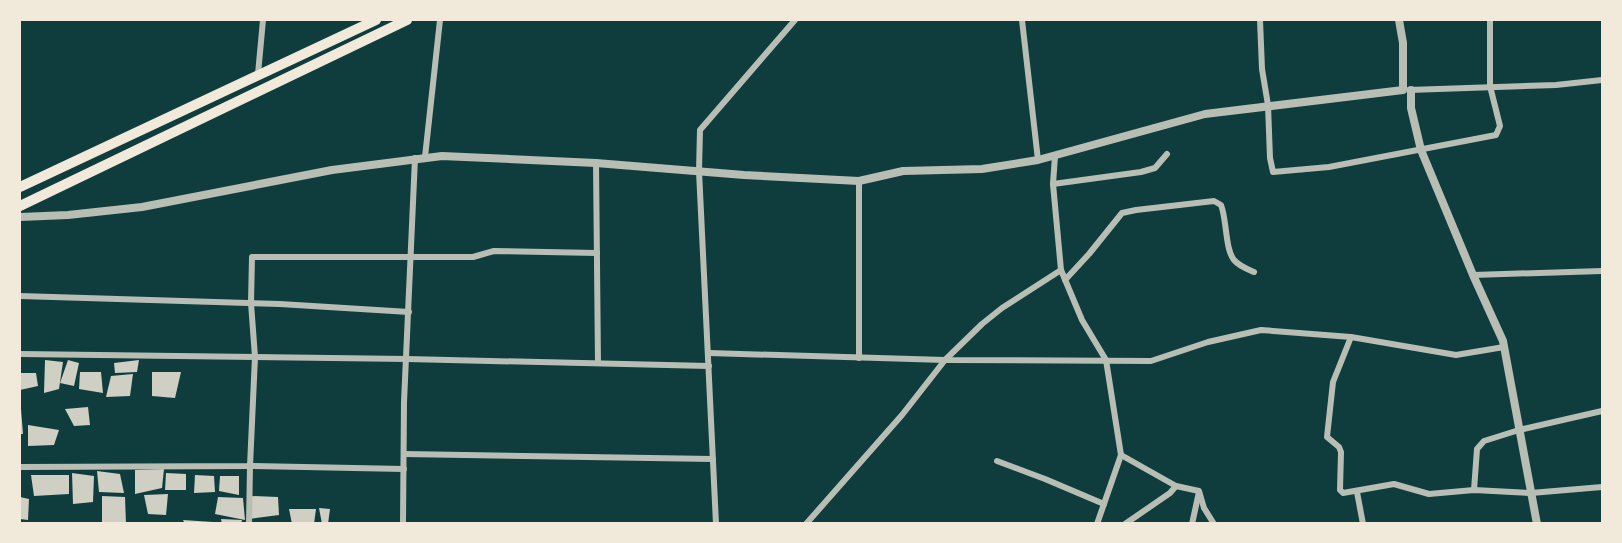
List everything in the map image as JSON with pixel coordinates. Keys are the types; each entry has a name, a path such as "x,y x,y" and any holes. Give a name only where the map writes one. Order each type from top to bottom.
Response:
{"main road":[{"path":"20,187 376,20"},
{"path":"20,206 407,20"}],"street":[{"path":"258,74 263,20"},
{"path":"425,157 440,20"},
{"path":"716,524 699,171 700,130 795,20"},
{"path":"1022,20 1038,160"},
{"path":"1260,20 1262,69 1268,105 1270,158 1273,172 1329,167 1496,135 1500,126 1490,86 1490,20"},
{"path":"1399,20 1407,90 1421,150 1504,347 1537,524"},
{"path":"20,217 68,215 142,207 332,170 425,157 596,162 859,182 903,171 982,169 1038,160 1205,114 1268,105 1407,90 1556,85 1602,80"},
{"path":"1053,184 1142,172 1155,168 1167,154"},
{"path":"1055,156 1053,184 1061,270 1082,320 1106,360 1121,455 1097,524"},
{"path":"403,524 415,158"},
{"path":"596,162 598,363"},
{"path":"859,182 859,358"},
{"path":"1065,280 1122,213 1214,201 1221,205 1226,216 1233,259 1240,266 1254,272"},
{"path":"249,524 255,357 251,303 252,257 473,257 494,251 597,253"},
{"path":"806,524 902,415 945,360 1002,308 1061,270"},
{"path":"1473,275 1602,271"},
{"path":"20,296 251,303 410,312"},
{"path":"709,353 945,360 1151,361 1208,342 1261,330 1351,337 1456,355 1504,347"},
{"path":"1351,337 1333,382 1327,437 1341,452 1340,490 1343,493 1394,484 1429,494 1474,490 1531,493 1602,487"},
{"path":"20,354 709,366"},
{"path":"1474,490 1477,449 1484,441 1519,430 1602,411"},
{"path":"404,454 713,459"},
{"path":"1121,455 1176,486 1199,491"},
{"path":"997,461 1045,478 1104,504"},
{"path":"20,467 250,466 404,469"},
{"path":"1125,524 1170,493 1176,486"},
{"path":"1192,524 1199,491"},
{"path":"1199,491 1204,508 1214,524"},
{"path":"1357,492 1363,524"}],"building":[{"path":"45,360 63,362 59,389 44,393"},
{"path":"68,360 79,363 74,386 60,383"},
{"path":"139,360 137,372 115,373 114,363"},
{"path":"80,372 101,372 103,393 79,389"},
{"path":"152,372 181,372 175,398 152,396"},
{"path":"20,373 36,373 38,386 20,390"},
{"path":"133,374 130,396 106,397 111,376"},
{"path":"88,407 90,425 74,426 65,409"},
{"path":"21,409 23,434 20,434"},
{"path":"28,425 59,430 54,445 28,446"},
{"path":"164,469 162,488 135,494 135,470"},
{"path":"97,471 120,474 124,493 99,492"},
{"path":"72,473 94,476 93,502 73,504"},
{"path":"166,473 186,474 186,490 165,490"},
{"path":"31,475 69,475 69,494 34,496"},
{"path":"195,475 214,476 215,492 194,493"},
{"path":"220,476 239,476 239,495 219,491"},
{"path":"168,494 166,515 148,514 144,495"},
{"path":"102,496 125,497 126,524 102,524"},
{"path":"251,496 278,497 279,515 249,519"},
{"path":"20,497 29,499 28,520 20,519"},
{"path":"218,497 243,498 245,520 215,514"},
{"path":"319,508 330,509 328,524 322,524"},
{"path":"289,509 316,509 314,524 292,524"},
{"path":"221,519 242,520 241,524 222,524"},
{"path":"183,520 213,522 213,524 185,524"}]}
